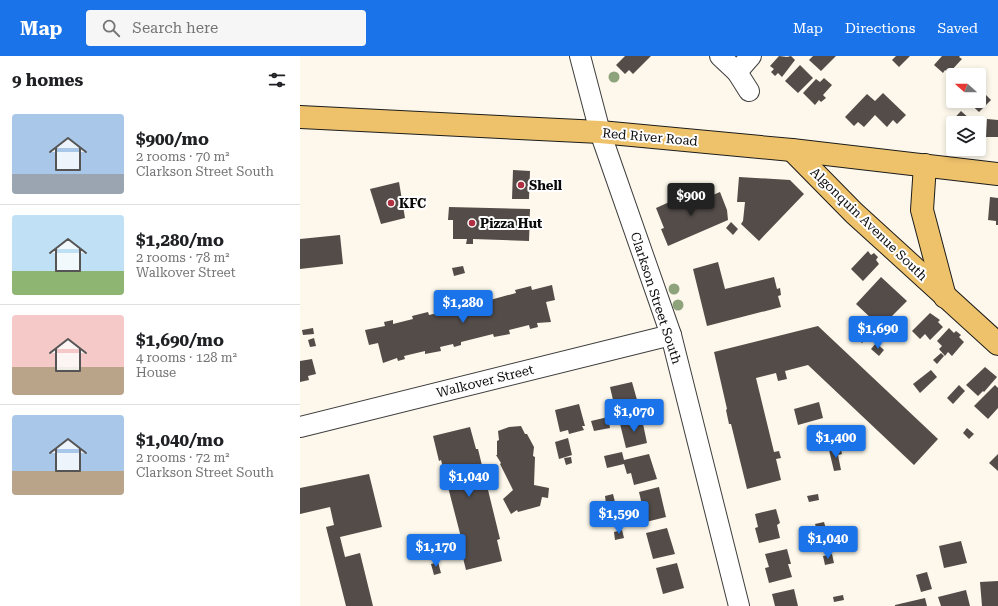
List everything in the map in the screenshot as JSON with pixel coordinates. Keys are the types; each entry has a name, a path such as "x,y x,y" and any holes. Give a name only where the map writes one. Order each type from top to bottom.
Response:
{"main road":[{"name":"Red River Road","path":"300,117 600,132 792,150 998,174"},
{"name":"Algonquin Avenue South","path":"792,150 854,213 998,344"},
{"name":"Algonquin Avenue South","path":"925,165 922,210 945,297"}],"street":[{"name":"Clarkson Street South","path":"580,56 600,132 671,335 739,606"},
{"path":"720,56 737,72 749,91"},
{"path":"737,72 751,56"},
{"name":"Walkover Street","path":"300,427 671,335"}],"building":[{"path":"625,56 651,56 633,74 629,70 625,74 616,65"},
{"path":"779,56 791,56 795,60 782,77 778,73 775,76 771,72 774,69 770,66"},
{"path":"813,56 836,56 821,71 809,60"},
{"path":"896,56 910,56 899,67 892,60"},
{"path":"942,56 960,56 959,57 962,59 954,68 946,68 946,71 943,73 934,65"},
{"path":"800,65 813,78 798,93 785,81"},
{"path":"824,78 832,85 823,95 826,98 821,102 819,100 815,105 803,93 816,79 820,82"},
{"path":"883,93 906,115 897,124 893,120 887,127 875,115 864,127 858,122 854,126 845,117 867,94 875,101"},
{"path":"986,95 991,100 986,105"},
{"path":"975,108 983,108 979,112"},
{"path":"961,111 967,116 956,116"},
{"path":"987,119 998,120 998,137 986,137"},
{"name":"Shell","path":"513,170 530,171 529,199 512,199"},
{"path":"739,177 790,180 804,194 759,241 741,224 743,221 745,202 737,202"},
{"path":"399,182 405,218 381,224 370,189"},
{"path":"720,192 727,210 728,220 668,246 661,229 664,228 656,208 685,195 689,205"},
{"path":"990,197 998,198 998,225 996,225 996,221 988,220"},
{"path":"449,207 530,209 529,241 473,239 473,244 466,244 467,239 453,239 453,220 448,220"},
{"path":"731,222 738,229 733,235 726,228"},
{"path":"340,235 343,264 300,269 300,239"},
{"path":"868,251 871,255 874,253 878,257 876,260 879,264 863,281 851,269"},
{"path":"718,262 725,289 774,277 777,289 780,288 781,295 778,296 781,307 707,326 693,269"},
{"path":"463,266 465,273 454,276 452,268"},
{"path":"881,277 907,301 877,331 869,324 873,320 856,304"},
{"path":"552,285 555,300 546,302 551,322 537,323 538,327 530,329 529,325 509,330 510,334 494,337 493,334 461,342 461,345 454,347 453,344 440,347 441,351 425,354 425,351 404,356 405,359 398,361 397,358 383,363 378,343 369,345 365,330 385,326 384,322 393,320 393,324 413,319 412,316 428,312 429,315 474,304 474,300 490,296 490,300 516,293 515,290 531,286 532,290"},
{"path":"930,313 940,320 938,322 943,327 930,340 925,334 920,339 912,331"},
{"path":"818,326 938,439 914,465 808,365 785,371 787,379 778,381 776,373 756,378 774,452 779,451 781,458 776,459 781,480 747,489 731,424 729,424 714,352"},
{"path":"313,328 314,334 303,335 302,330"},
{"path":"949,328 954,333 956,331 961,335 959,337 964,342 952,356 948,352 945,356 939,349 942,346 937,341"},
{"path":"863,333 868,338 862,343 857,339"},
{"path":"314,338 316,346 310,347 308,340"},
{"path":"876,343 884,350 879,356 871,349"},
{"path":"941,353 944,356 937,364 933,360"},
{"path":"312,359 316,374 308,376 309,380 300,382 300,361"},
{"path":"985,367 997,377 984,392 983,391 978,396 966,385"},
{"path":"931,370 937,377 920,393 913,384"},
{"path":"632,382 639,407 616,413 610,387"},
{"path":"959,385 965,391 953,404 947,398"},
{"path":"995,385 998,388 998,408 988,419 974,406"},
{"path":"819,402 823,418 798,425 794,409"},
{"path":"579,404 585,426 582,426 584,430 569,434 568,430 560,432 555,410"},
{"path":"608,417 610,428 594,431 591,421"},
{"path":"642,419 647,443 626,448 620,424"},
{"path":"521,426 534,447 534,485 549,488 548,498 542,497 540,506 518,512 517,510 511,514 503,499 513,490 496,455 497,441 499,440 498,431 509,427"},
{"path":"470,427 476,449 478,449 500,539 497,540 502,561 466,570 460,546 463,545 441,460 439,461 433,436"},
{"path":"967,428 974,434 969,439 963,433"},
{"path":"568,438 572,455 559,459 555,442"},
{"path":"837,448 837,450 841,450 842,454 838,455 841,470 834,471 829,450"},
{"path":"622,452 624,460 649,454 657,479 634,485 631,473 627,474 624,464 607,468 604,456"},
{"path":"998,454 998,471 989,463"},
{"path":"571,457 572,463 566,465 564,458"},
{"path":"369,474 382,527 340,537 345,557 360,553 373,606 346,606 326,527 334,525 330,507 300,514 300,488"},
{"path":"659,487 666,517 646,522 639,492"},
{"path":"613,494 615,502 606,504 605,496"},
{"path":"818,494 819,500 809,502 807,496"},
{"path":"776,509 780,523 777,525 780,538 759,543 755,528 758,527 755,514"},
{"path":"824,522 826,529 817,531 815,524"},
{"path":"667,528 675,554 653,559 646,533"},
{"path":"622,530 624,538 615,540 614,532"},
{"path":"828,533 829,540 823,542 822,535"},
{"path":"961,541 967,563 944,568 939,546"},
{"path":"787,549 791,564 788,564 792,577 769,583 765,568 769,567 765,554"},
{"path":"832,554 834,563 825,565 823,556"},
{"path":"438,562 441,573 434,575 431,564"},
{"path":"677,563 684,588 663,594 656,568"},
{"path":"927,572 932,589 921,592 916,575"},
{"path":"998,581 998,606 982,606 980,582"},
{"path":"794,589 798,606 775,606 772,594"},
{"path":"966,590 970,606 941,606 938,597"},
{"path":"843,595 844,600 834,602 833,597"},
{"path":"925,598 927,606 895,606 895,605"}],"place":[{"name":"Shell","path":"521,185"},
{"name":"KFC","path":"391,203"},
{"name":"Pizza Hut","path":"472,223"}]}
